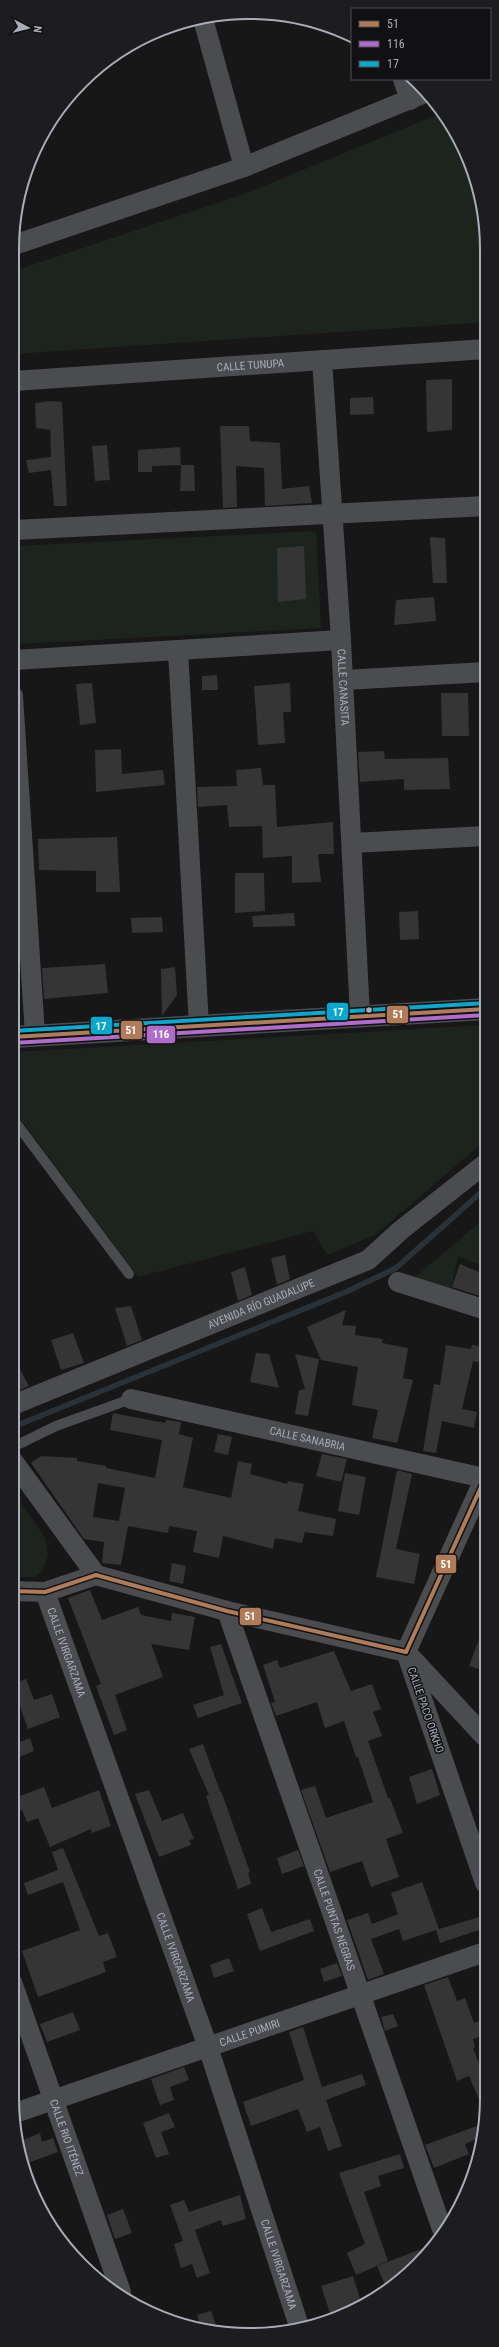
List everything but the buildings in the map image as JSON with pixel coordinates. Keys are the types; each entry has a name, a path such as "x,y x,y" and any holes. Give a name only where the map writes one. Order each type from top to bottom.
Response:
{"street":[{"path":"203,23 244,167"},
{"path":"19,243 244,167 418,97 404,80"},
{"name":"CALLE TUNUPA","path":"19,380 480,349"},
{"name":"CALLE CANASITA","path":"322,360 344,680 360,1016"},
{"path":"19,530 480,506"},
{"path":"19,660 341,640"},
{"path":"178,650 200,1026"},
{"path":"344,680 480,672"},
{"path":"19,777 35,1036"},
{"path":"352,843 480,836"},
{"path":"19,1037 480,1009"},
{"name":"AVENIDA RÍO GUADALUPE","path":"19,1403 368,1260 401,1230 480,1168"},
{"path":"398,1282 480,1308"},
{"name":"CALLE SANABRIA","path":"131,1399 480,1475"},
{"path":"19,1468 96,1575"},
{"path":"406,1652 480,1487"},
{"path":"19,1591 45,1592 96,1575 228,1611 406,1652 480,1732"},
{"name":"CALLE IVIRGARZAMA","path":"45,1592 208,2047 298,2323"},
{"name":"CALLE PUNTAS NEGRAS","path":"228,1611 360,1996 441,2226"},
{"name":"CALLE PACO ORKHO","path":"406,1652 480,1868"},
{"name":"CALLE PUMIRI","path":"19,2112 480,1954"},
{"name":"CALLE RIO ITÉNEZ","path":"19,2002 120,2288"}],"lane":[{"path":"19,1127 129,1274"},
{"path":"19,1444 56,1426 131,1399"}],"shaded area":[{"path":"437,115 449,134 462,161 468,175 476,205 480,234 480,322 19,354 19,269 244,194"},
{"path":"316,531 321,628 19,644 19,546"},
{"path":"480,1025 480,1145 375,1235 327,1255 313,1231 138,1277 19,1117 19,1052"},
{"path":"480,1222 480,1265 458,1257 451,1289 413,1279"},
{"path":"19,1500 45,1538 48,1555 43,1570 34,1577 19,1577"}],"waterway":[{"path":"19,1425 348,1291 396,1268 480,1193"}],"transit line":[{"name":"17","path":"19,1031 480,1003"},
{"name":"51","path":"19,1037 480,1009"},
{"name":"116","path":"19,1043 480,1015"},
{"name":"51","path":"406,1652 480,1489"},
{"name":"51","path":"96,1575 227,1611 406,1652"},
{"name":"51","path":"19,1591 45,1592 96,1575"}]}
